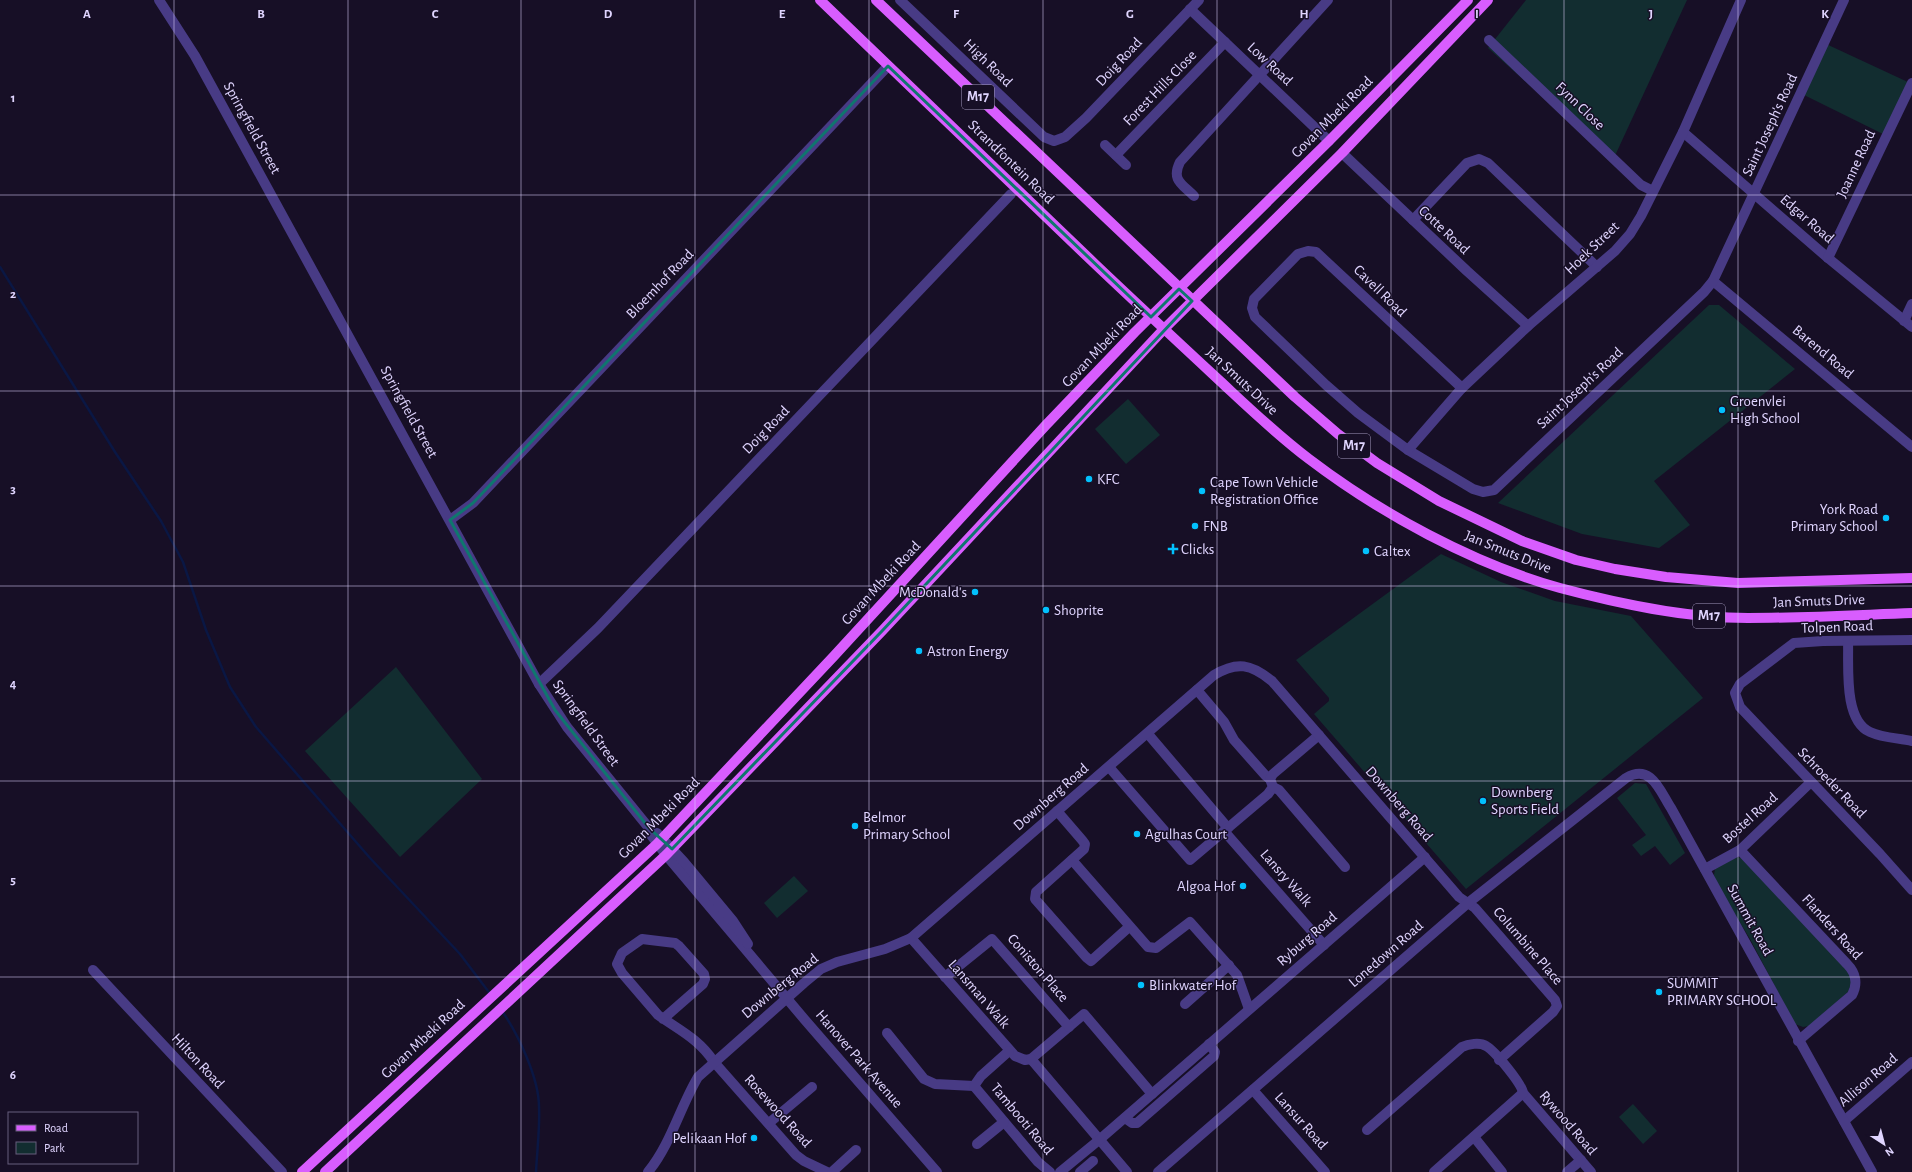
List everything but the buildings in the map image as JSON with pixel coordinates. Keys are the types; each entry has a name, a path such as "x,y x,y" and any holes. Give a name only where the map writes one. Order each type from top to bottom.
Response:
{"main road":[{"name":"Strandfontein Road","path":"820,0 1164,329"},
{"name":"Strandfontein Road","path":"876,0 1192,301"},
{"name":"Govan Mbeki Road","path":"302,1172 660,841 1046,425 1179,288 1329,141 1468,0"},
{"name":"Govan Mbeki Road","path":"325,1172 669,852 882,631 1164,329 1342,153 1488,0"},
{"name":"Jan Smuts Drive","path":"1192,301 1294,397 1338,434 1377,463 1440,501 1522,541 1576,560 1615,569 1703,581 1738,583 1912,578"},
{"name":"Jan Smuts Drive","path":"1164,329 1266,424 1336,479 1422,531 1511,572 1557,587 1603,599 1702,616 1746,618 1912,613"}],"street":[{"name":"Springfield Street","path":"159,0 195,56 540,684 567,727 669,852"},
{"name":"High Road","path":"900,0 1044,137 1052,141 1058,141"},
{"name":"Doig Road","path":"1058,141 1065,137 1106,98 1199,0"},
{"path":"1194,196 1177,177 1176,171 1180,162 1328,0"},
{"name":"Hoek Street","path":"1408,450 1462,388 1528,326 1616,251 1630,234 1683,132 1742,0"},
{"name":"Saint Joseph's Road","path":"1273,278 1254,299 1252,308 1255,317 1342,399 1408,450 1473,489 1483,492 1494,490 1714,282 1844,0"},
{"name":"Low Road","path":"1190,9 1329,141"},
{"name":"Fynn Close","path":"1489,40 1641,185 1653,191"},
{"name":"Forest Hills Close","path":"1116,155 1225,42"},
{"name":"Bloemhof Road","path":"450,520 473,503 888,66"},
{"name":"Joanne Road","path":"1828,258 1912,83"},
{"name":"Edgar Road","path":"1683,132 1828,258 1908,324"},
{"path":"1105,145 1126,165"},
{"name":"Cotte Road","path":"1342,153 1467,271 1528,326"},
{"path":"1413,220 1467,163 1479,159 1488,163 1597,267"},
{"name":"Doig Road","path":"540,684 598,628 1011,194"},
{"name":"Cavell Road","path":"1273,278 1298,254 1308,251 1316,252 1462,388"},
{"name":"Barend Road","path":"1714,282 1912,447"},
{"path":"1908,324 1912,304"},
{"name":"Tolpen Road","path":"1735,693 1740,684 1790,645 1799,642 1912,640"},
{"path":"1848,641 1851,703 1857,720 1863,727 1871,732 1912,741"},
{"name":"Downberg Road","path":"648,1172 661,1153 688,1094 698,1077 787,998 821,969 843,960 893,947 911,938 1148,734 1214,675 1229,667 1244,666 1252,668 1261,672 1272,681 1459,897 1468,903"},
{"path":"1197,690 1224,722 1234,740 1345,867"},
{"name":"Schroeder Road","path":"1735,693 1740,707 1880,854 1912,890"},
{"name":"Lansry Walk","path":"1148,734 1324,945"},
{"path":"1109,767 1190,860 1268,794 1272,783 1273,774 1319,735"},
{"name":"Summit Road","path":"1642,773 1650,777 1656,784 1872,1172"},
{"name":"Lonedown Road","path":"1158,1172 1468,903 1626,778 1634,774 1642,773"},
{"name":"Bostel Road","path":"1704,869 1740,850 1811,782"},
{"path":"1057,811 1085,844 1084,849 1036,892 1034,897 1086,957 1091,960 1129,927"},
{"name":"Flanders Road","path":"1740,850 1848,964 1855,975 1856,985 1852,995 1798,1040"},
{"name":"Hanover Park Avenue","path":"669,852 733,921 760,965 937,1172"},
{"name":"Ryburg Road","path":"1060,1172 1072,1169 1099,1140 1425,857"},
{"path":"1072,860 1145,946 1153,949 1190,922 1239,978 1249,1009"},
{"name":"Columbine Place","path":"1468,903 1475,908 1557,1006 1553,1012 1499,1060"},
{"name":"Lansman Walk","path":"911,938 1009,1051 1018,1058 1025,1060 1031,1059"},
{"path":"642,939 675,943 699,967 705,979 703,984 694,993 663,1018 658,1015 622,973 617,964 622,953 642,939"},
{"name":"Coniston Place","path":"945,977 992,939 1069,1027"},
{"path":"1185,1004 1229,965"},
{"name":"Hilton Road","path":"93,970 282,1172"},
{"name":"Coniston Place","path":"1031,1059 1084,1014 1152,1094"},
{"name":"Rosewood Road","path":"663,1018 684,1031 706,1051 714,1062 800,1158 826,1172"},
{"path":"887,1033 924,1079 935,1084 974,1086"},
{"path":"1125,1118 1134,1124 1137,1123 1208,1061 1215,1053 1209,1044"},
{"path":"1367,1130 1462,1047 1467,1044 1486,1045 1515,1078 1523,1094 1434,1172"},
{"name":"Tambooti Road","path":"1009,1051 981,1076 974,1086 1045,1169 1050,1172"},
{"path":"1031,1059 1127,1172"},
{"name":"Allison Road","path":"1844,1121 1912,1062"},
{"path":"769,1123 812,1087"},
{"name":"Lansur Road","path":"1253,1090 1325,1172"},
{"name":"Rywood Road","path":"1523,1094 1591,1172"},
{"path":"977,1144 1004,1122"},
{"path":"1474,1137 1502,1172"},
{"path":"832,1172 856,1150"},
{"path":"1567,1172 1581,1160"},
{"path":"1080,1172 1093,1161"}],"highlighted area":[{"path":"888,66 1151,317 1179,289 1192,301 882,631 672,849 649,828 555,710 450,520 473,503"}],"green space":[{"path":"1526,0 1687,0 1613,160 1488,48"},
{"path":"1824,43 1910,83 1885,135 1802,94"},
{"path":"1709,305 1719,305 1795,369 1654,481 1690,525 1659,548 1582,534 1498,503"},
{"path":"1128,399 1160,435 1126,464 1095,429"},
{"name":"Downberg Sports Field","path":"1441,554 1501,582 1555,601 1631,616 1703,698 1466,889 1314,714 1329,701 1329,698 1296,660"},
{"path":"396,667 482,779 400,857 305,751"},
{"path":"1635,783 1646,784 1685,853 1670,865 1655,846 1641,856 1632,845 1646,835 1617,798"},
{"path":"1736,857 1742,858 1848,971 1852,981 1848,992 1809,1026 1803,1027 1795,1024 1750,939 1715,881 1715,869"},
{"path":"794,876 808,891 777,918 764,903"},
{"path":"1633,1104 1657,1131 1643,1144 1619,1117"}],"waterway":[{"path":"0,267 115,452 161,521 183,562 206,630 230,687 256,727 370,858 460,954 491,995"},
{"path":"502,1011 521,1044 532,1070 538,1095 539,1132 536,1172"}],"place":[{"name":"Groenvlei High School","path":"1722,410"},
{"name":"KFC","path":"1089,479"},
{"name":"Cape Town Vehicle Registration Office","path":"1202,491"},
{"name":"York Road Primary School","path":"1886,518"},
{"name":"FNB","path":"1195,526"},
{"name":"Clicks","path":"1173,549"},
{"name":"Caltex","path":"1366,551"},
{"name":"McDonald's","path":"975,592"},
{"name":"Shoprite","path":"1046,610"},
{"name":"Astron Energy","path":"919,651"},
{"name":"Downberg Sports Field","path":"1483,801"},
{"name":"Belmor Primary School","path":"855,826"},
{"name":"Agulhas Court","path":"1137,834"},
{"name":"Algoa Hof","path":"1243,886"},
{"name":"Blinkwater Hof","path":"1141,985"},
{"name":"SUMMIT PRIMARY SCHOOL","path":"1659,992"},
{"name":"Pelikaan Hof","path":"754,1138"}]}
